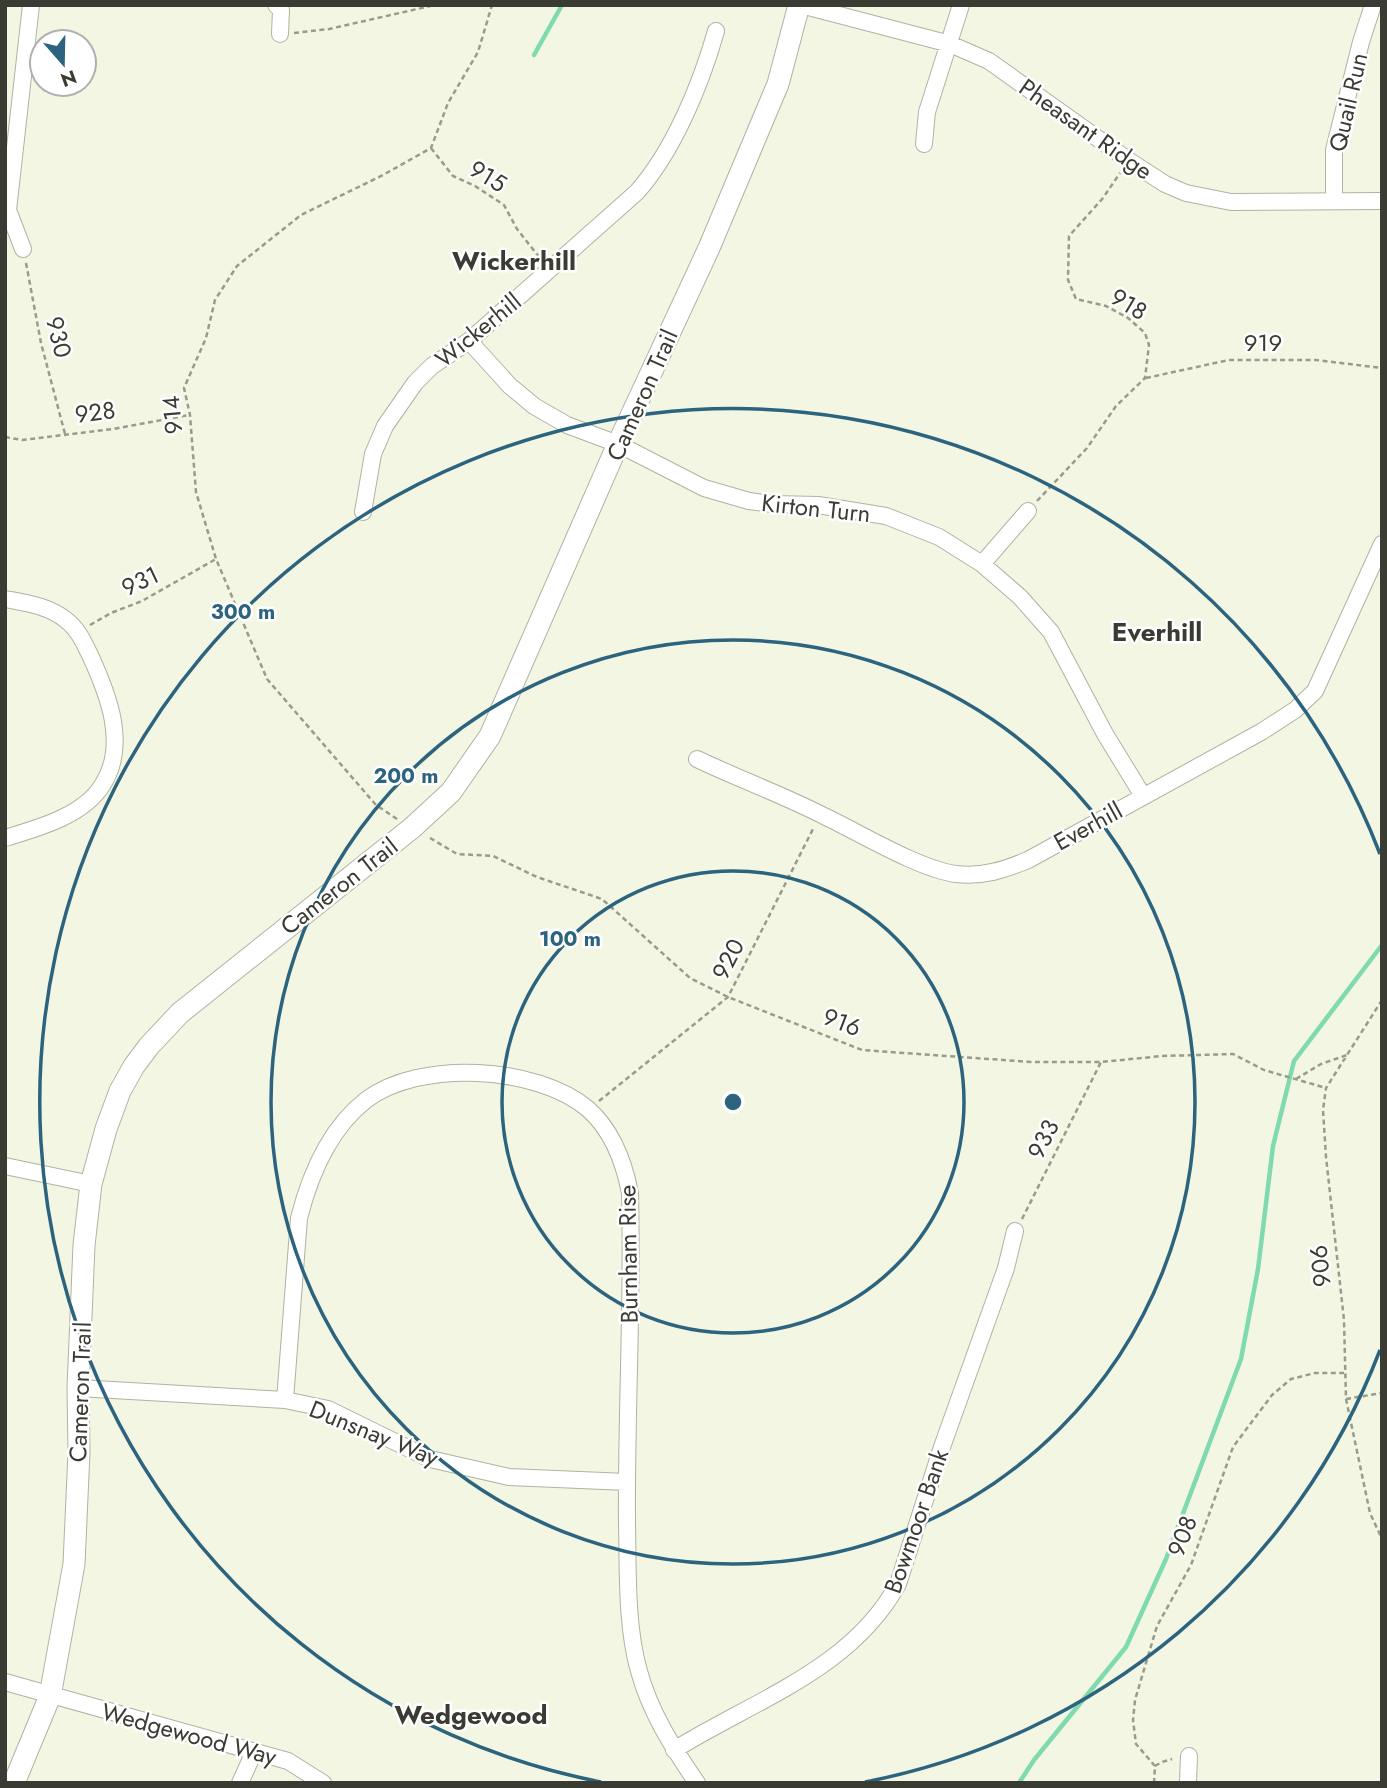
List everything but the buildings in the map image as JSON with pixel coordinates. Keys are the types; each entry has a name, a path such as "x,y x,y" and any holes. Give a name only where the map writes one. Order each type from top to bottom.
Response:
{"street":[{"path":"23,249 8,210 31,5"},
{"path":"276,5 281,10 280,34"},
{"name":"Pheasant Ridge","path":"800,5 950,44 989,61 1128,160 1165,184 1186,193 1231,202 1382,201"},
{"name":"Cameron Trail","path":"14,1783 50,1696 74,1564 84,1245 91,1184 113,1107 134,1066 180,1013 418,831 451,792 490,736 618,444 709,248 773,97 800,5"},
{"path":"924,144 928,112 961,5"},
{"name":"Quail Run","path":"1334,200 1334,150 1373,5"},
{"name":"Wickerhill","path":"363,512 373,454 386,426 415,383 432,366 469,341 637,192 657,168 706,69 716,30"},
{"name":"Kirton Turn","path":"469,341 510,386 534,406 567,425 618,444 704,488 772,504 818,505 864,511 908,523 939,537 982,564 1020,597 1051,632 1105,734 1143,796"},
{"path":"982,564 1028,511"},
{"name":"Everhill","path":"698,759 821,814 931,868 954,874 979,875 1002,871 1028,860 1280,720 1315,691 1382,544"},
{"path":"5,599 46,608 66,620 78,632 107,694 114,721 111,762 103,785 80,807 58,820 5,838"},
{"name":"Burnham Rise","path":"285,1400 299,1218 318,1164 349,1116 376,1094 406,1079 452,1072 530,1082 562,1094 588,1109 613,1140 625,1166 630,1193 628,1572 638,1670 663,1733 697,1783"},
{"path":"5,1166 91,1184"},
{"name":"Bowmoor Bank","path":"674,1750 821,1667 857,1639 887,1604 898,1584 942,1447 1006,1268 1016,1231"},
{"name":"Dunsnay Way","path":"78,1388 285,1400 328,1409 430,1459 509,1477 627,1482"},
{"name":"Wedgewood Way","path":"5,1682 288,1761 323,1783"},
{"path":"240,1783 254,1752"},
{"path":"1188,1783 1189,1756"}],"path":[{"path":"280,34 329,29 435,5"},
{"path":"431,148 448,103 478,51 492,5"},
{"name":"915","path":"431,148 453,176 475,186 504,205 517,229 550,269"},
{"name":"914","path":"418,831 376,805 267,679 216,559 196,492 190,415 184,388 206,338 215,300 237,266 301,215 431,148"},
{"name":"918","path":"1128,160 1103,198 1069,236 1069,279 1076,299 1106,306 1128,318 1145,333 1149,345 1145,378"},
{"name":"930","path":"23,249 41,343 65,434"},
{"name":"919","path":"1145,378 1229,360 1316,360 1382,368"},
{"path":"1028,511 1087,448 1116,406 1145,378"},
{"name":"928","path":"5,437 22,440 113,429 190,415"},
{"name":"931","path":"78,632 111,613 142,601 216,559"},
{"name":"920","path":"588,1109 728,997 821,814"},
{"name":"916","path":"418,831 457,853 493,856 537,877 602,899 690,978 728,997 862,1050 1031,1062 1101,1062 1161,1056 1233,1054 1264,1070 1326,1088"},
{"name":"906","path":"1382,1000 1326,1088 1323,1110 1344,1320 1346,1399 1370,1513 1382,1539"},
{"path":"1296,1079 1321,1064 1347,1055"},
{"name":"933","path":"1016,1231 1101,1062"},
{"name":"908","path":"1155,1766 1136,1744 1133,1720 1135,1700 1157,1626 1191,1565 1233,1447 1272,1395 1291,1378 1315,1373 1344,1373"},
{"path":"1346,1399 1382,1393"},
{"path":"1154,1783 1155,1766 1189,1756"}],"waterway":[{"path":"534,55 562,5"},
{"path":"1019,1783 1034,1760 1126,1647 1166,1559 1241,1359 1258,1269 1273,1146 1294,1061 1382,945"}],"district":[{"name":"Wickerhill","path":"514,261"},
{"name":"Everhill","path":"1157,632"},
{"name":"Wedgewood","path":"471,1715"}]}
